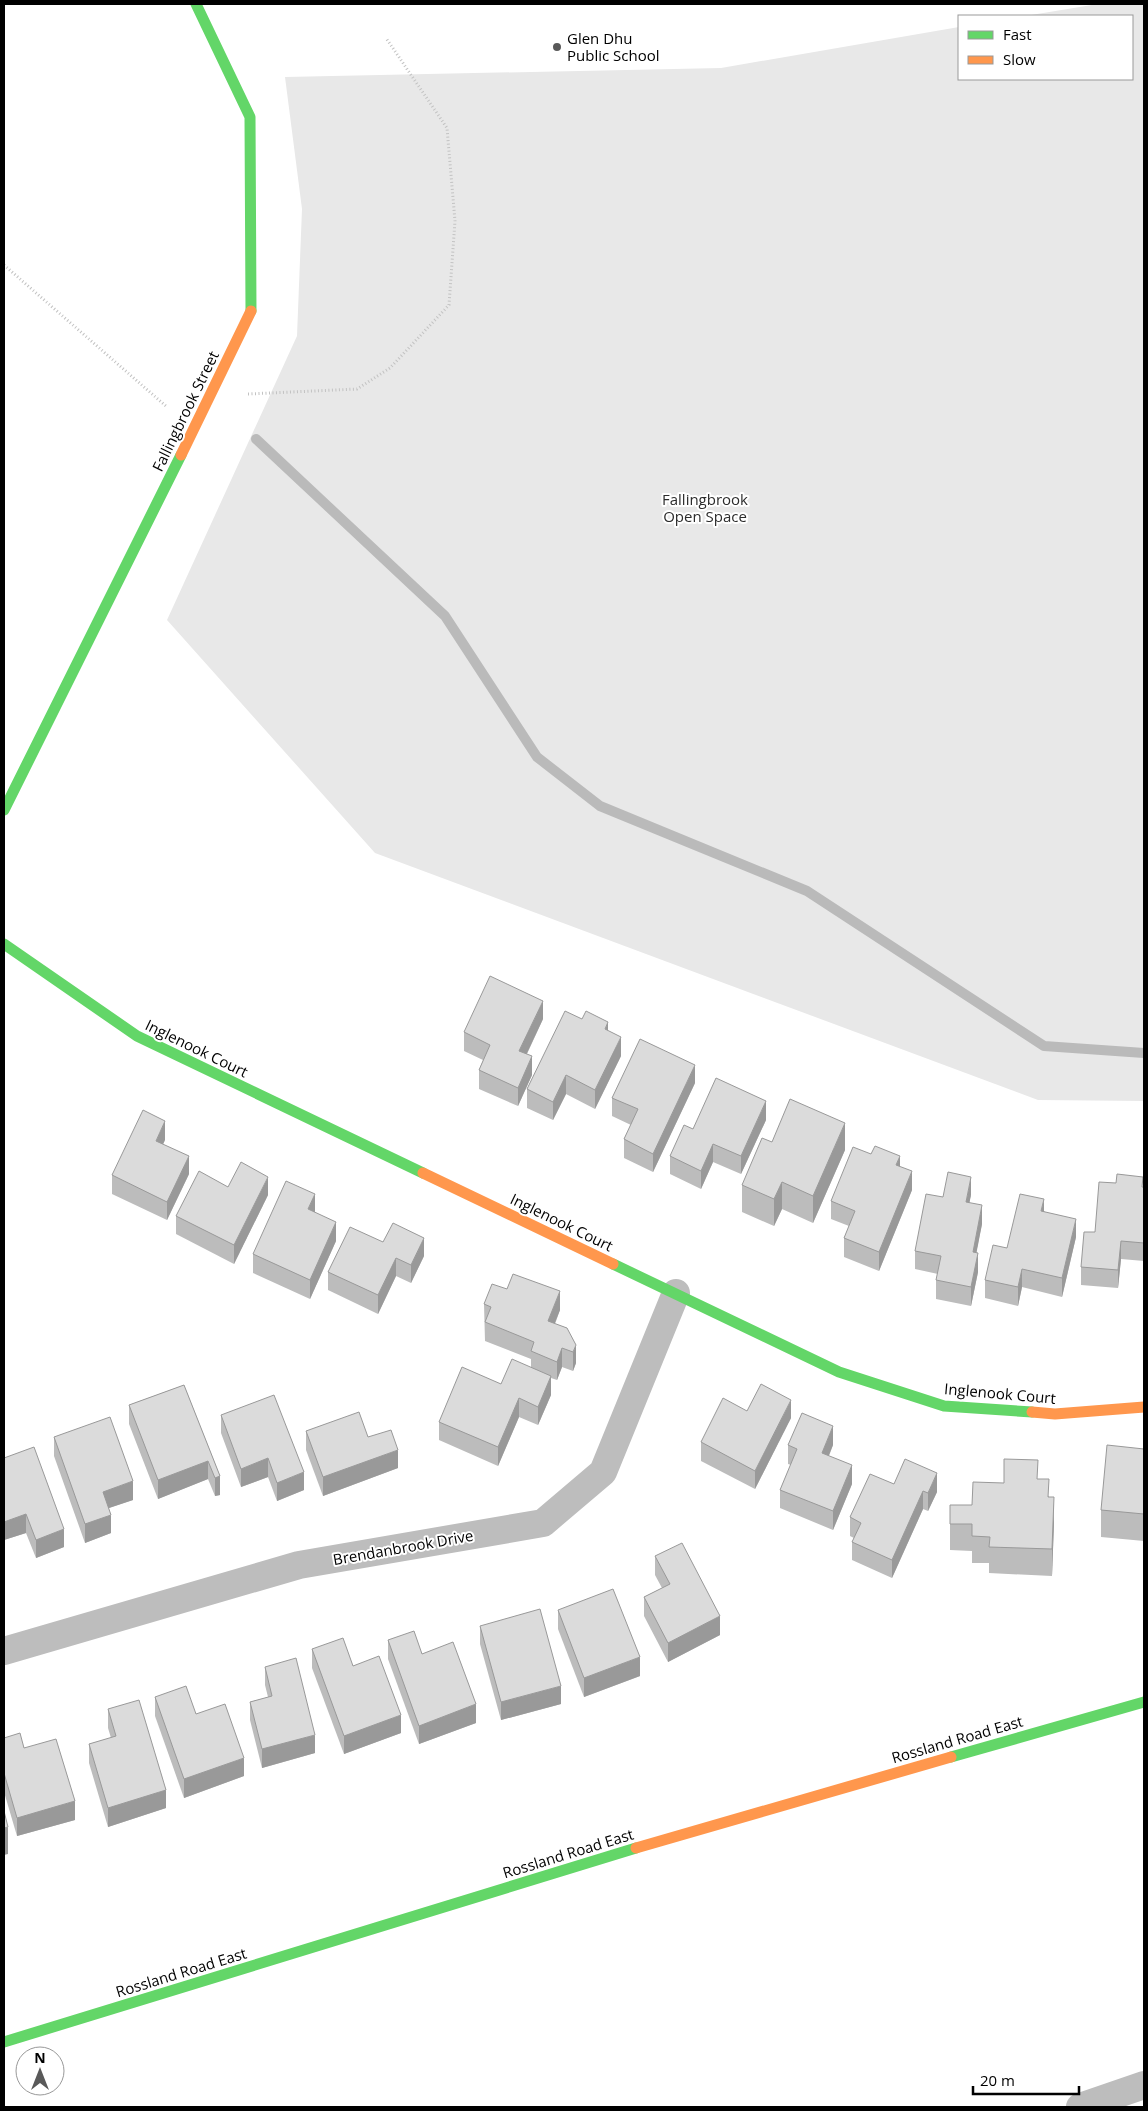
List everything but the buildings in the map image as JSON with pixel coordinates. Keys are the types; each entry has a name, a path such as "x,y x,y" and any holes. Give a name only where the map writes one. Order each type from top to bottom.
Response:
{"street":[{"name":"Fallingbrook Street","path":"4,810 251,313 250,117 196,4"},
{"name":"Inglenook Court","path":"4,944 137,1036 838,1372 944,1406 1055,1414 1144,1407"},
{"name":"Brendanbrook Drive","path":"4,1651 299,1564 543,1523 603,1472 676,1293"},
{"name":"Rossland Road East","path":"4,2042 706,1826 1144,1702"},
{"path":"1080,2107 1144,2085"}],"path":[{"path":"210,395 357,390 390,368 449,305 455,221 447,128 386,38"},
{"path":"4,265 193,430"}],"green space":[{"name":"Fallingbrook Open Space","path":"1098,4 1144,4 1144,1101 1038,1100 375,853 167,620 297,336 302,209 285,77 721,68 958,27 958,80 1133,80 1133,15 1031,15"}],"waterway":[{"path":"256,439 445,616 537,757 600,806 807,891 1044,1046 1144,1053"}],"traffic: fast":[{"path":"196,4 250,117 251,311"},
{"path":"4,810 181,455"},
{"path":"4,944 137,1036 423,1173"},
{"path":"613,1264 839,1372 944,1406 1032,1412"},
{"path":"951,1757 1144,1702"},
{"path":"4,2042 636,1848"}],"traffic: slow":[{"path":"181,455 251,311"},
{"path":"423,1173 613,1264"},
{"path":"1032,1412 1055,1414 1144,1407"},
{"path":"636,1848 951,1757"}],"place":[{"name":"Glen Dhu Public School","path":"557,47"}]}
